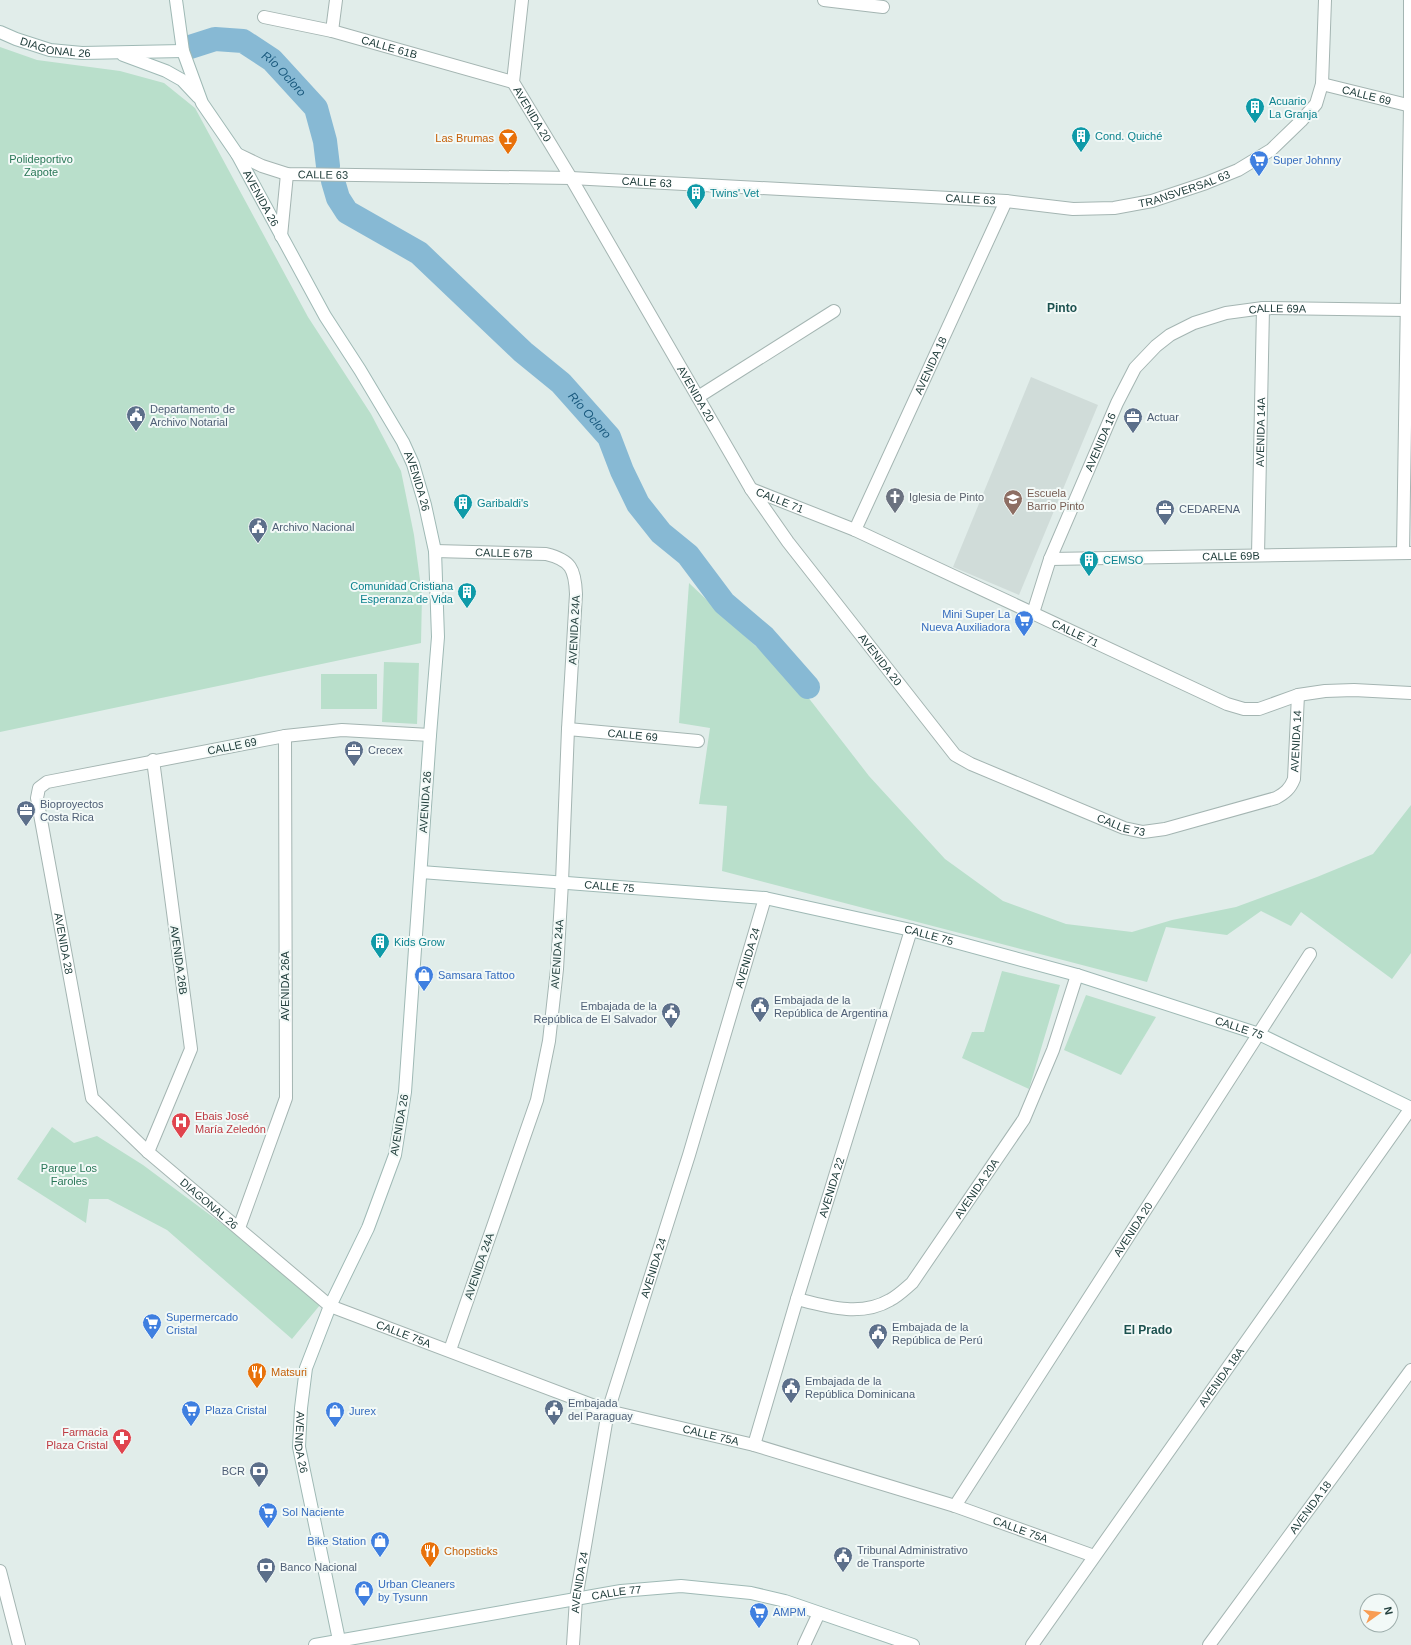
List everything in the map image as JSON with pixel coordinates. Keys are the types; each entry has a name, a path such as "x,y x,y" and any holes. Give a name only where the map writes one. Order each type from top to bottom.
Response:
{"street":[{"name":"AVENIDA 26","path":"176,0 183,51 202,103 237,154 280,236 325,316 360,370 403,442 413,464 426,505 435,551 438,637 405,1092 395,1154 368,1228 330,1306 306,1368 301,1408 299,1447 340,1643"},
{"path":"332,31 336,0"},
{"name":"AVENIDA 20","path":"522,0 513,82 571,178 751,489 788,542 955,755"},
{"path":"824,0 883,7"},
{"path":"1322,84 1325,0"},
{"path":"1407,553 1407,310 1411,106 1410,0"},
{"name":"CALLE 61B","path":"264,18 332,31 513,82"},
{"name":"DIAGONAL 26","path":"0,32 50,50 82,53 183,51"},
{"name":"DIAGONAL 26","path":"113,52 166,71 182,80 202,103"},
{"name":"CALLE 69","path":"1322,84 1411,106"},
{"name":"TRANSVERSAL 63","path":"1006,200 1073,209 1114,208 1152,201 1206,183 1238,170 1271,150 1316,104 1322,84"},
{"name":"CALLE 63","path":"237,154 262,166 287,174 571,178 1006,200"},
{"name":"CALLE 63","path":"280,236 287,174"},
{"name":"AVENIDA 18","path":"855,530 1006,200"},
{"name":"CALLE 69A","path":"1156,346 1170,335 1194,323 1226,313 1263,308 1407,310"},
{"name":"AVENIDA 14A","path":"1258,555 1263,308"},
{"path":"698,397 834,311"},
{"name":"AVENIDA 16","path":"1033,613 1050,559 1117,403 1136,368 1156,346"},
{"name":"CALLE 71","path":"751,489 855,530 1227,704 1244,709 1259,709 1298,695 1325,691 1354,690 1411,693"},
{"name":"CALLE 67B","path":"435,551 546,554 561,558 570,566"},
{"name":"CALLE 69B","path":"1050,559 1407,553"},
{"name":"AVENIDA 24A","path":"450,1350 537,1100 549,1041 555,983 562,882 568,729 576,594 576,580 570,566"},
{"name":"AVENIDA 14","path":"1292,786 1295,770 1298,695"},
{"name":"CALLE 69","path":"568,729 698,741"},
{"name":"CALLE 69","path":"39,788 47,782 153,760 285,736 342,730 430,735"},
{"name":"AVENIDA 26A","path":"240,1228 286,1098 285,736"},
{"name":"CALLE 73","path":"955,755 971,764 1116,825 1143,832 1165,829 1276,798 1286,793 1292,786"},
{"name":"AVENIDA 26B","path":"148,1152 191,1049 153,760"},
{"name":"AVENIDA 28","path":"39,788 38,798 92,1098"},
{"name":"CALLE 75","path":"421,872 764,898 911,930 1077,975 1259,1034 1411,1108"},
{"name":"AVENIDA 24","path":"573,1645 576,1599 608,1411 689,1155 764,898"},
{"name":"AVENIDA 22","path":"754,1445 797,1299 911,930"},
{"name":"AVENIDA 20","path":"955,1506 1310,954"},
{"name":"AVENIDA 20A","path":"797,1299 832,1308 855,1310 871,1307 890,1300 912,1283 1024,1119 1053,1050 1077,975"},
{"name":"DIAGONAL 26","path":"92,1098 148,1152 240,1228 330,1306"},
{"name":"AVENIDA 18A","path":"1032,1645 1411,1108"},
{"name":"CALLE 75A","path":"330,1306 450,1350 608,1411 754,1445 955,1506 1094,1556"},
{"name":"AVENIDA 18","path":"1209,1645 1411,1370"},
{"path":"1,1579 19,1645"},
{"name":"CALLE 77","path":"315,1645 340,1643 621,1591 681,1586 751,1593 785,1601 913,1645"},
{"path":"804,1645 819,1613"}],"shaded area":[{"name":"Escuela Barrio Pinto","path":"1031,377 1098,405 1019,595 953,567"}],"green space":[{"name":"Polideportivo Zapote","path":"0,47 37,60 120,71 164,83 195,108 308,317 371,414 401,471 414,535 422,595 421,643 0,732"},
{"path":"689,583 804,692 869,776 945,859 1003,901 1066,924 1132,932 1172,920 1236,907 1317,877 1373,854 1411,805 1411,953 1392,979 1301,912 1291,926 1261,911 1227,935 1166,927 1147,982 722,871 727,806 699,804 710,728 679,723"},
{"path":"384,662 419,663 417,724 382,722"},
{"path":"321,674 377,674 377,709 321,709"},
{"path":"1002,971 1060,985 1029,1089 962,1058 972,1032 984,1032"},
{"path":"1086,995 1156,1017 1121,1075 1064,1050"},
{"name":"Parque Los Faroles","path":"52,1127 74,1143 97,1136 143,1165 237,1235 320,1305 292,1339 167,1230 108,1199 89,1199 86,1223 17,1179"}],"waterway":[{"name":"Río Ocloro","path":"190,47 215,39 243,41 272,60 316,108 325,141 328,166"},
{"name":"Río Ocloro","path":"333,181 338,198 347,212 419,253 523,352 561,383 609,437 622,471 638,504 661,533 688,555 724,603 764,637 808,687"}],"place":[{"name":"Acuario La Granja","path":"1255,124"},
{"name":"Cond. Quiché","path":"1081,153"},
{"name":"Las Brumas","path":"508,155"},
{"name":"Super Johnny","path":"1259,177"},
{"name":"Twins' Vet","path":"696,210"},
{"name":"Departamento de Archivo Notarial","path":"136,432"},
{"name":"Actuar","path":"1133,434"},
{"name":"Iglesia de Pinto","path":"895,514"},
{"name":"Escuela Barrio Pinto","path":"1013,516"},
{"name":"Garibaldi's","path":"463,520"},
{"name":"CEDARENA","path":"1165,526"},
{"name":"Archivo Nacional","path":"258,544"},
{"name":"CEMSO","path":"1089,577"},
{"name":"Comunidad Cristiana Esperanza de Vida","path":"467,609"},
{"name":"Mini Super La Nueva Auxiliadora","path":"1024,637"},
{"name":"Crecex","path":"354,767"},
{"name":"Bioproyectos Costa Rica","path":"26,827"},
{"name":"Kids Grow","path":"380,959"},
{"name":"Samsara Tattoo","path":"424,992"},
{"name":"Embajada de la República de Argentina","path":"760,1023"},
{"name":"Embajada de la República de El Salvador","path":"671,1029"},
{"name":"Ebais José María Zeledón","path":"181,1139"},
{"name":"Supermercado Cristal","path":"152,1340"},
{"name":"Embajada de la República de Perú","path":"878,1350"},
{"name":"Matsuri","path":"257,1389"},
{"name":"Embajada de la República Dominicana","path":"791,1404"},
{"name":"Embajada del Paraguay","path":"554,1426"},
{"name":"Plaza Cristal","path":"191,1427"},
{"name":"Jurex","path":"335,1428"},
{"name":"Farmacia Plaza Cristal","path":"122,1455"},
{"name":"BCR","path":"259,1488"},
{"name":"Sol Naciente","path":"268,1529"},
{"name":"Bike Station","path":"380,1558"},
{"name":"Chopsticks","path":"430,1568"},
{"name":"Tribunal Administrativo de Transporte","path":"843,1573"},
{"name":"Banco Nacional","path":"266,1584"},
{"name":"Urban Cleaners by Tysunn","path":"364,1607"},
{"name":"AMPM","path":"759,1629"}],"district":[{"name":"Pinto","path":"1062,308"},
{"name":"El Prado","path":"1148,1330"}]}
